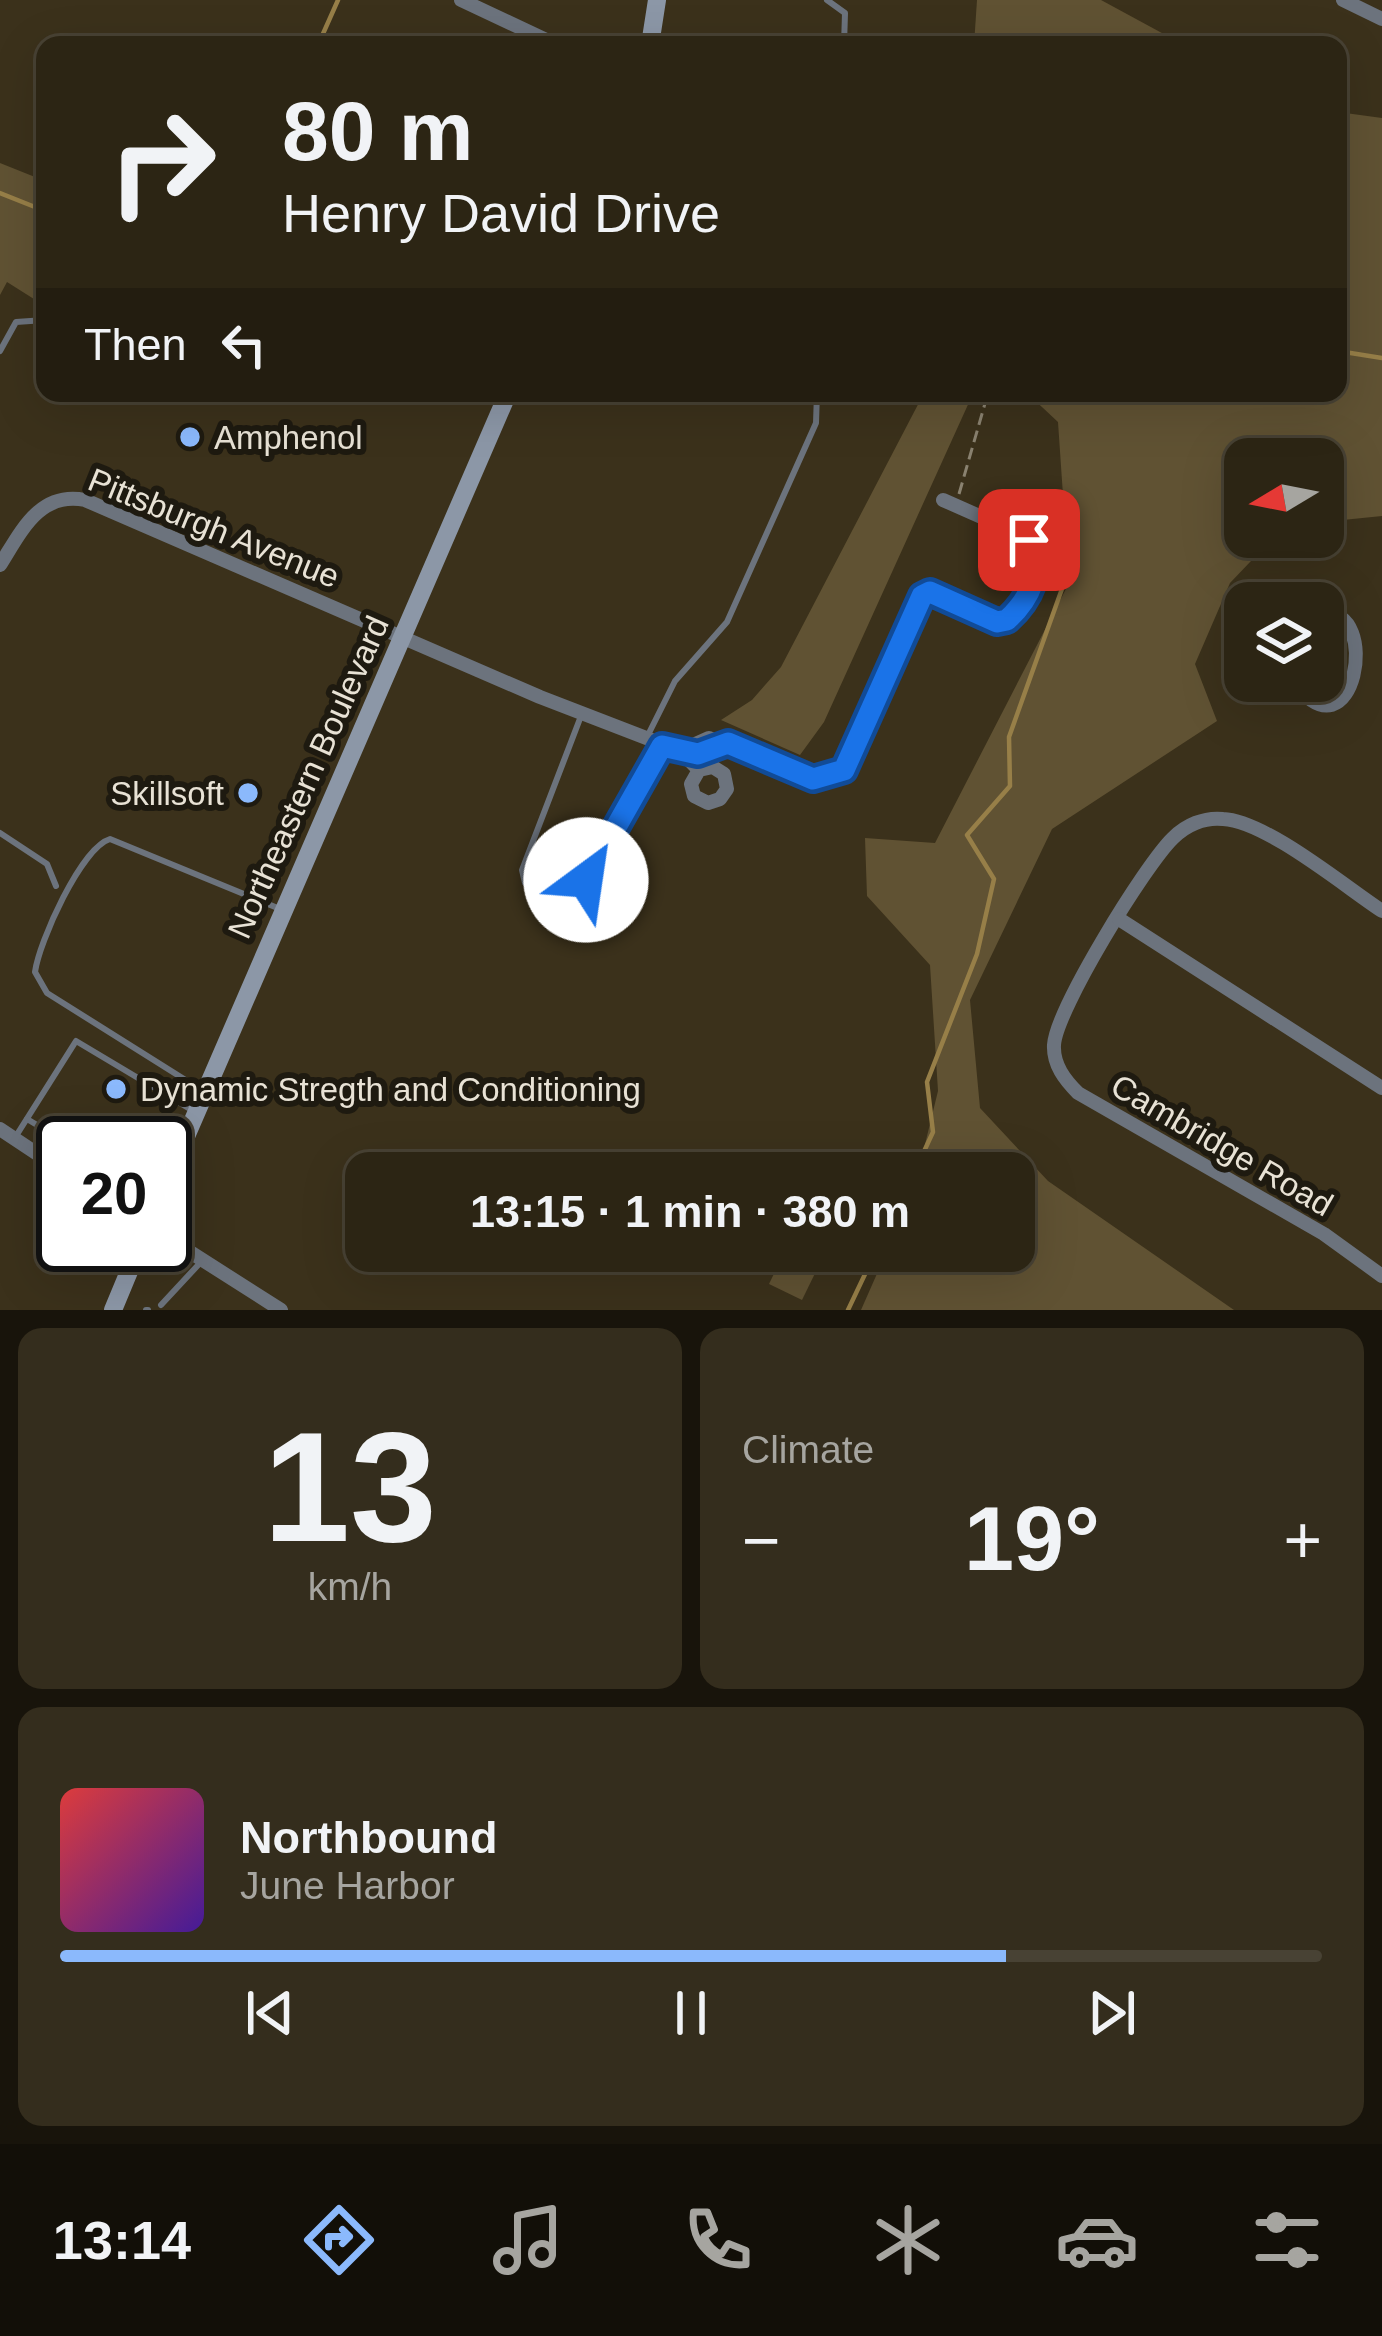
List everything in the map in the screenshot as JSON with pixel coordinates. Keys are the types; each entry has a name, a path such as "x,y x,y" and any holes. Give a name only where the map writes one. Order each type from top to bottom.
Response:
{"street":[{"path":"461,0 537,36"},
{"path":"651,36 656,0"},
{"path":"1343,0 1382,19"},
{"name":"Northeastern Boulevard","path":"192,1119 504,402"},
{"name":"Pittsburgh Avenue","path":"0,565 37,512 64,498 86,500 581,714 680,752 699,770"},
{"path":"680,752 709,738 803,776 835,776 849,763 922,596 930,592 997,622 1013,614 1032,586 1034,547 1020,534 951,503"},
{"path":"1344,617 1352,618 1372,638"},
{"path":"1344,700 1370,683"},
{"name":"Cambridge Road","path":"1382,911 1240,821 1211,819 1173,838 1119,919 1058,1024 1054,1055 1067,1082 1106,1111 1324,1234 1382,1276"},
{"path":"1119,919 1382,1088"},
{"path":"0,1130 36,1153"},
{"path":"192,1254 281,1310"},
{"path":"113,1310 129,1272"}],"lane":[{"path":"827,0 845,14 844,36"},
{"path":"0,351 16,322 36,321"},
{"path":"645,740 675,681 728,622 816,423 817,402"},
{"path":"581,714 522,870 525,883 556,897 572,895 586,880 662,746"},
{"path":"0,832 47,864 56,886"},
{"path":"204,1092 47,993 35,972 41,944 95,845 110,839 283,910"},
{"path":"15,1139 76,1041 195,1112"},
{"path":"27,1119 36,1124"},
{"path":"161,1305 202,1260"}],"path":[{"path":"951,503 985,402"}],"shaded area":[{"path":"977,0 1101,0 1167,36 975,36"},
{"path":"1347,113 1382,118 1382,516 1344,520 1344,438 1224,438 1224,558 1254,558 1231,582 1224,582 1224,597 1195,664 1217,721 1052,829 970,1000 980,1108 1021,1152 923,1152 938,1091 930,965 867,896 865,838 935,843 1069,583 1058,422 1037,402 1347,402"},
{"path":"0,163 36,177 36,300 7,282 0,295"},
{"path":"919,402 969,402 824,722 800,755 721,720 752,700 781,667"},
{"path":"1035,1167 1048,1181 1234,1310 861,1310 878,1272 1035,1272"},
{"path":"775,1272 816,1272 802,1300 769,1284"}],"waterway":[{"path":"322,36 338,0"},
{"path":"0,193 36,207"},
{"path":"1347,352 1382,358"},
{"path":"924,1152 933,1132 927,1082 977,954 994,879 967,835 1010,786 1009,737 1068,572"},
{"path":"848,1310 866,1272"}],"place":[{"name":"Amphenol","path":"190,437"},
{"name":"Skillsoft","path":"248,793"},
{"name":"Dynamic Stregth and Conditioning","path":"116,1089"}],"route":[{"path":"586,880 662,746 708,754 728,743 813,779 844,770 922,596 930,592 997,622 1007,620 1032,586 1036,559 1029,540"}]}
